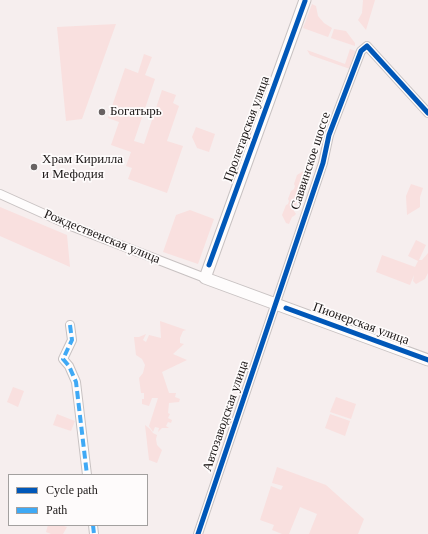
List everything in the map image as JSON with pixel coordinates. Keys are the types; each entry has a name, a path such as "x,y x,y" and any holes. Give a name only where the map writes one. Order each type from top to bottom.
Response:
{"main road":[{"name":"Пролетарская улица","path":"205,278 305,0"},
{"name":"Пионерская улица","path":"205,278 428,360"}],"street":[{"name":"Саввинское шоссе","path":"275,304 323,163 330,134 359,54 367,46 428,113"},
{"name":"Рождественская улица","path":"0,194 71,226 205,278"},
{"name":"Автозаводская улица","path":"198,534 275,304"},
{"path":"70,325 72,340 63,359 69,366 76,382 87,474"}],"shaded area":[{"path":"363,0 375,0 366,30 358,20 362,13"},
{"path":"312,4 316,6 318,16 324,23 332,28 328,37 303,28"},
{"path":"116,24 82,119 66,121 57,27"},
{"path":"334,29 346,31 355,43 355,46 331,38"},
{"path":"350,49 356,51 350,69 310,55 307,50 345,64"},
{"path":"144,54 152,57 145,75 155,79 134,141 144,144 162,90 176,95 173,103 179,106 167,141 183,146 167,193 128,179 132,168 126,166 131,152 111,145 119,122 108,118 125,68 138,73"},
{"path":"196,127 215,134 209,152 197,148 192,137"},
{"path":"305,170 308,171 305,180 307,183 306,186 303,186 301,196 294,211 296,214 292,217 289,224 286,223 282,215 286,205 288,204 291,191 294,189 297,175"},
{"path":"411,184 423,188 420,197 420,207 407,215 406,196"},
{"path":"0,207 67,235 70,267 0,236"},
{"path":"190,210 214,219 198,264 163,252 176,215"},
{"path":"416,240 426,245 419,260 422,260 428,253 428,273 425,279 416,284 413,281 414,275 410,285 376,272 382,255 415,267 418,261 408,256"},
{"path":"160,321 186,330 183,331 180,338 180,343 184,344 173,354 187,360 162,372 169,393 176,393 175,397 180,399 179,402 169,403 168,413 170,414 168,418 172,420 171,423 168,422 166,426 169,428 162,428 158,432 159,428 155,427 153,432 149,426 158,398 152,398 149,406 142,404 144,393 141,393 139,378 143,373 145,365 142,359 136,355 134,337 139,337 146,334 143,340 146,342 149,335 161,338"},
{"path":"13,387 24,391 18,407 7,402"},
{"path":"336,397 356,404 351,419 330,412"},
{"path":"57,414 75,421 71,431 53,425"},
{"path":"330,414 350,421 345,436 325,428"},
{"path":"145,425 157,435 157,445 162,450 157,463 149,460"},
{"path":"277,467 326,485 364,519 358,534 309,534 317,514 300,507 289,534 282,534 272,530 274,525 260,520 271,486 281,490 283,486 272,483"},
{"path":"48,526 67,527 63,534 51,534 46,532"}],"marked path":[{"path":"70,325 72,340 63,359 69,366 76,382 87,474"},
{"path":"93,526 94,534"}],"cycle path":[{"path":"209,265 305,1"},
{"path":"198,534 323,163 329,135 361,51 367,46 428,113"},
{"path":"286,308 428,360"}],"place":[{"name":"Богатырь","path":"102,112"},
{"name":"Храм Кирилла и Мефодия","path":"34,167"}]}
